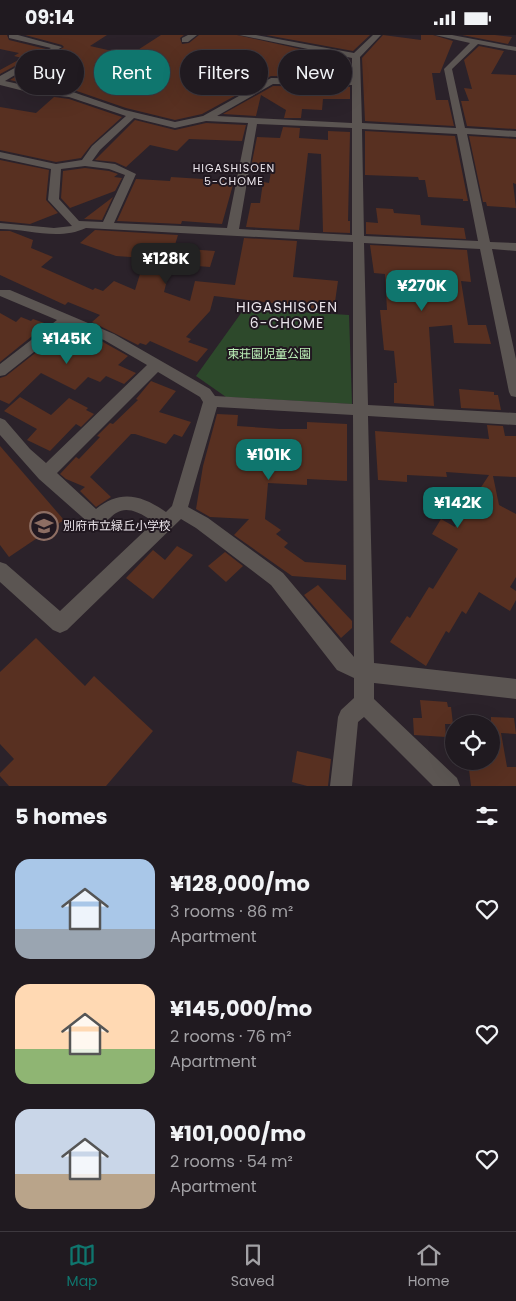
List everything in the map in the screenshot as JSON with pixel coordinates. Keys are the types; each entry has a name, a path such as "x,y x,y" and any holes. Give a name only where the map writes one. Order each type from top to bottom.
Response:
{"street":[{"path":"185,41 193,35"},
{"path":"243,35 356,57"},
{"path":"278,41 284,35"},
{"path":"377,35 356,57 362,410 364,703 449,786"},
{"path":"439,35 516,49"},
{"path":"0,81 58,47 10,37"},
{"path":"476,42 448,69 516,393"},
{"path":"0,81 32,90 70,94 175,125 206,119 516,133"},
{"path":"206,119 271,81 357,82"},
{"path":"85,163 96,148 133,114"},
{"path":"232,233 253,122"},
{"path":"0,155 56,167 85,163 111,166 131,174 107,225"},
{"path":"56,167 53,200 76,224 516,247"},
{"path":"0,226 16,224 55,233 74,231 85,224"},
{"path":"6,293 109,337 206,393 211,401"},
{"path":"0,371 66,320"},
{"path":"45,474 157,365"},
{"path":"211,401 516,419"},
{"path":"0,570 60,624 173,516 211,401"},
{"path":"0,424 45,474 96,519 118,503 128,502 202,523 277,579 326,638 344,663 364,673 516,689"},
{"path":"341,786 348,717 364,703"}],"green space":[{"name":"東荘園児童公園","path":"249,302 285,311 349,315 352,404 226,397 196,376"}],"building":[{"path":"0,35 7,35 9,40 46,49 15,50 15,52 0,49"},
{"path":"25,35 107,35 90,46 108,50 94,50 94,95 170,95 170,50 138,50 161,35 184,35 180,38 182,44 189,43 199,35 237,35 305,50 278,50 278,76 268,78 268,50 180,50 180,95 236,95 202,114 175,120 126,108 84,93 84,50 59,50 64,47"},
{"path":"266,35 370,35 353,51"},
{"path":"383,35 421,40 421,35 433,35 453,41 440,73 432,73 436,100 448,100 454,126 365,121 362,58"},
{"path":"462,35 495,35 512,37 508,44"},
{"path":"479,46 504,51 491,74 516,75 516,129 467,126 461,101 469,101 464,88 472,89 464,60"},
{"path":"15,62 15,66 0,74 0,70"},
{"path":"278,86 278,95 350,95 350,99 323,99 322,110 302,109 301,118 284,118 286,110 261,95 268,95 268,89"},
{"path":"257,95 261,95 256,116 223,114"},
{"path":"54,97 69,99 122,117 91,145 81,158 56,162 0,150 0,107 36,113"},
{"path":"135,120 175,130 206,123 246,125 242,141 189,139 177,151 150,145 126,167 115,162 95,160"},
{"path":"283,127 300,128 299,138 328,140 328,131 350,132 348,221 350,221 350,233 323,232 321,154 308,153 299,230 246,227 251,203 260,203 263,182 269,183 271,172 251,167 257,137 280,138"},
{"path":"365,131 455,136 468,201 428,197 425,180 419,180 418,177 365,175"},
{"path":"469,136 516,139 516,184 513,183 516,208 487,206 486,202 483,202"},
{"path":"0,160 49,170 46,200 58,213 30,224 0,221"},
{"path":"85,168 109,171 118,174 114,177 122,178 115,191 70,208 61,198 63,171"},
{"path":"171,177 234,181 222,224 182,221 181,224 117,221 136,179 170,181"},
{"path":"113,197 102,220 84,219"},
{"path":"376,208 393,209 394,213 420,215 421,225 464,228 466,239 366,234 366,222 378,223"},
{"path":"95,230 178,235 174,248 215,251 210,267 171,264 164,292 190,301 195,281 235,285 244,238 297,241 293,277 338,281 334,309 288,308 288,305 214,296 210,311 186,337 191,339 188,342 208,349 197,362 150,341 146,345 140,343 138,345 92,322 100,315 68,302 65,305 0,275 0,231 10,231 33,240 31,248 53,257 41,267 93,290 95,288 103,291 114,281 135,290 145,258 116,256 80,243"},
{"path":"370,245 467,250 471,282 461,281 468,325 486,325 491,344 454,343 452,325 429,327 434,406 394,403 394,383 397,383 394,351 384,350 380,310 387,310 385,274 374,273"},
{"path":"0,313 16,322 21,317 47,324 0,362"},
{"path":"62,332 75,337 80,332 103,342 128,356 118,365 136,373 124,384 106,376 100,382 88,377 75,390 41,373 9,404 0,400 0,378 6,376"},
{"path":"151,381 176,391 159,412 191,422 182,437 174,434 166,444 131,434 90,477 111,497 96,507 80,491 85,487 66,479 60,474 76,457 79,459 100,437 97,436 110,423 113,424 138,400 136,399"},
{"path":"459,389 494,392 494,395 498,395 501,410 461,408"},
{"path":"20,397 51,415 69,398 88,408 86,410 94,414 81,427 76,424 50,451 27,440 37,429 4,411"},
{"path":"217,414 238,415 237,426 307,429 307,422 347,424 347,481 307,479 307,485 268,483 265,519 281,530 276,534 288,543 284,547 305,562 346,565 346,580 292,576 234,535 249,519 210,517 196,509 203,466"},
{"path":"487,425 503,426 505,436 516,436 516,477 493,476 499,505 516,514 516,577 510,587 516,591 516,600 510,611 479,592 466,614 462,611 449,633 446,631 426,666 390,642 407,616 410,618 429,587 433,589 458,549 432,534 441,519 455,527 489,475 446,472 447,477 407,475 407,482 378,480 375,431 489,439"},
{"path":"0,446 64,520 9,557 0,545"},
{"path":"177,546 193,555 153,599 126,578 153,550 165,560"},
{"path":"225,552 243,566 226,582 208,566"},
{"path":"318,585 352,621 352,628 341,638 304,595"},
{"path":"36,638 85,686 94,676 153,731 106,786 9,786 0,776 0,773 14,759 0,744 0,672"},
{"path":"420,700 447,702 448,707 451,707 452,715 445,715 445,737 414,735 413,718 422,718"},
{"path":"500,717 514,718 516,734 501,733 507,767 516,767 516,786 471,786 469,770 500,770"},
{"path":"297,751 331,759 328,786 307,786 292,782"}],"place":[{"name":"別府市立緑丘小学校","path":"44,526"}],"district":[{"name":"HIGASHISOEN 5-CHOME","path":"234,174"},
{"name":"HIGASHISOEN 6-CHOME","path":"287,315"}]}
